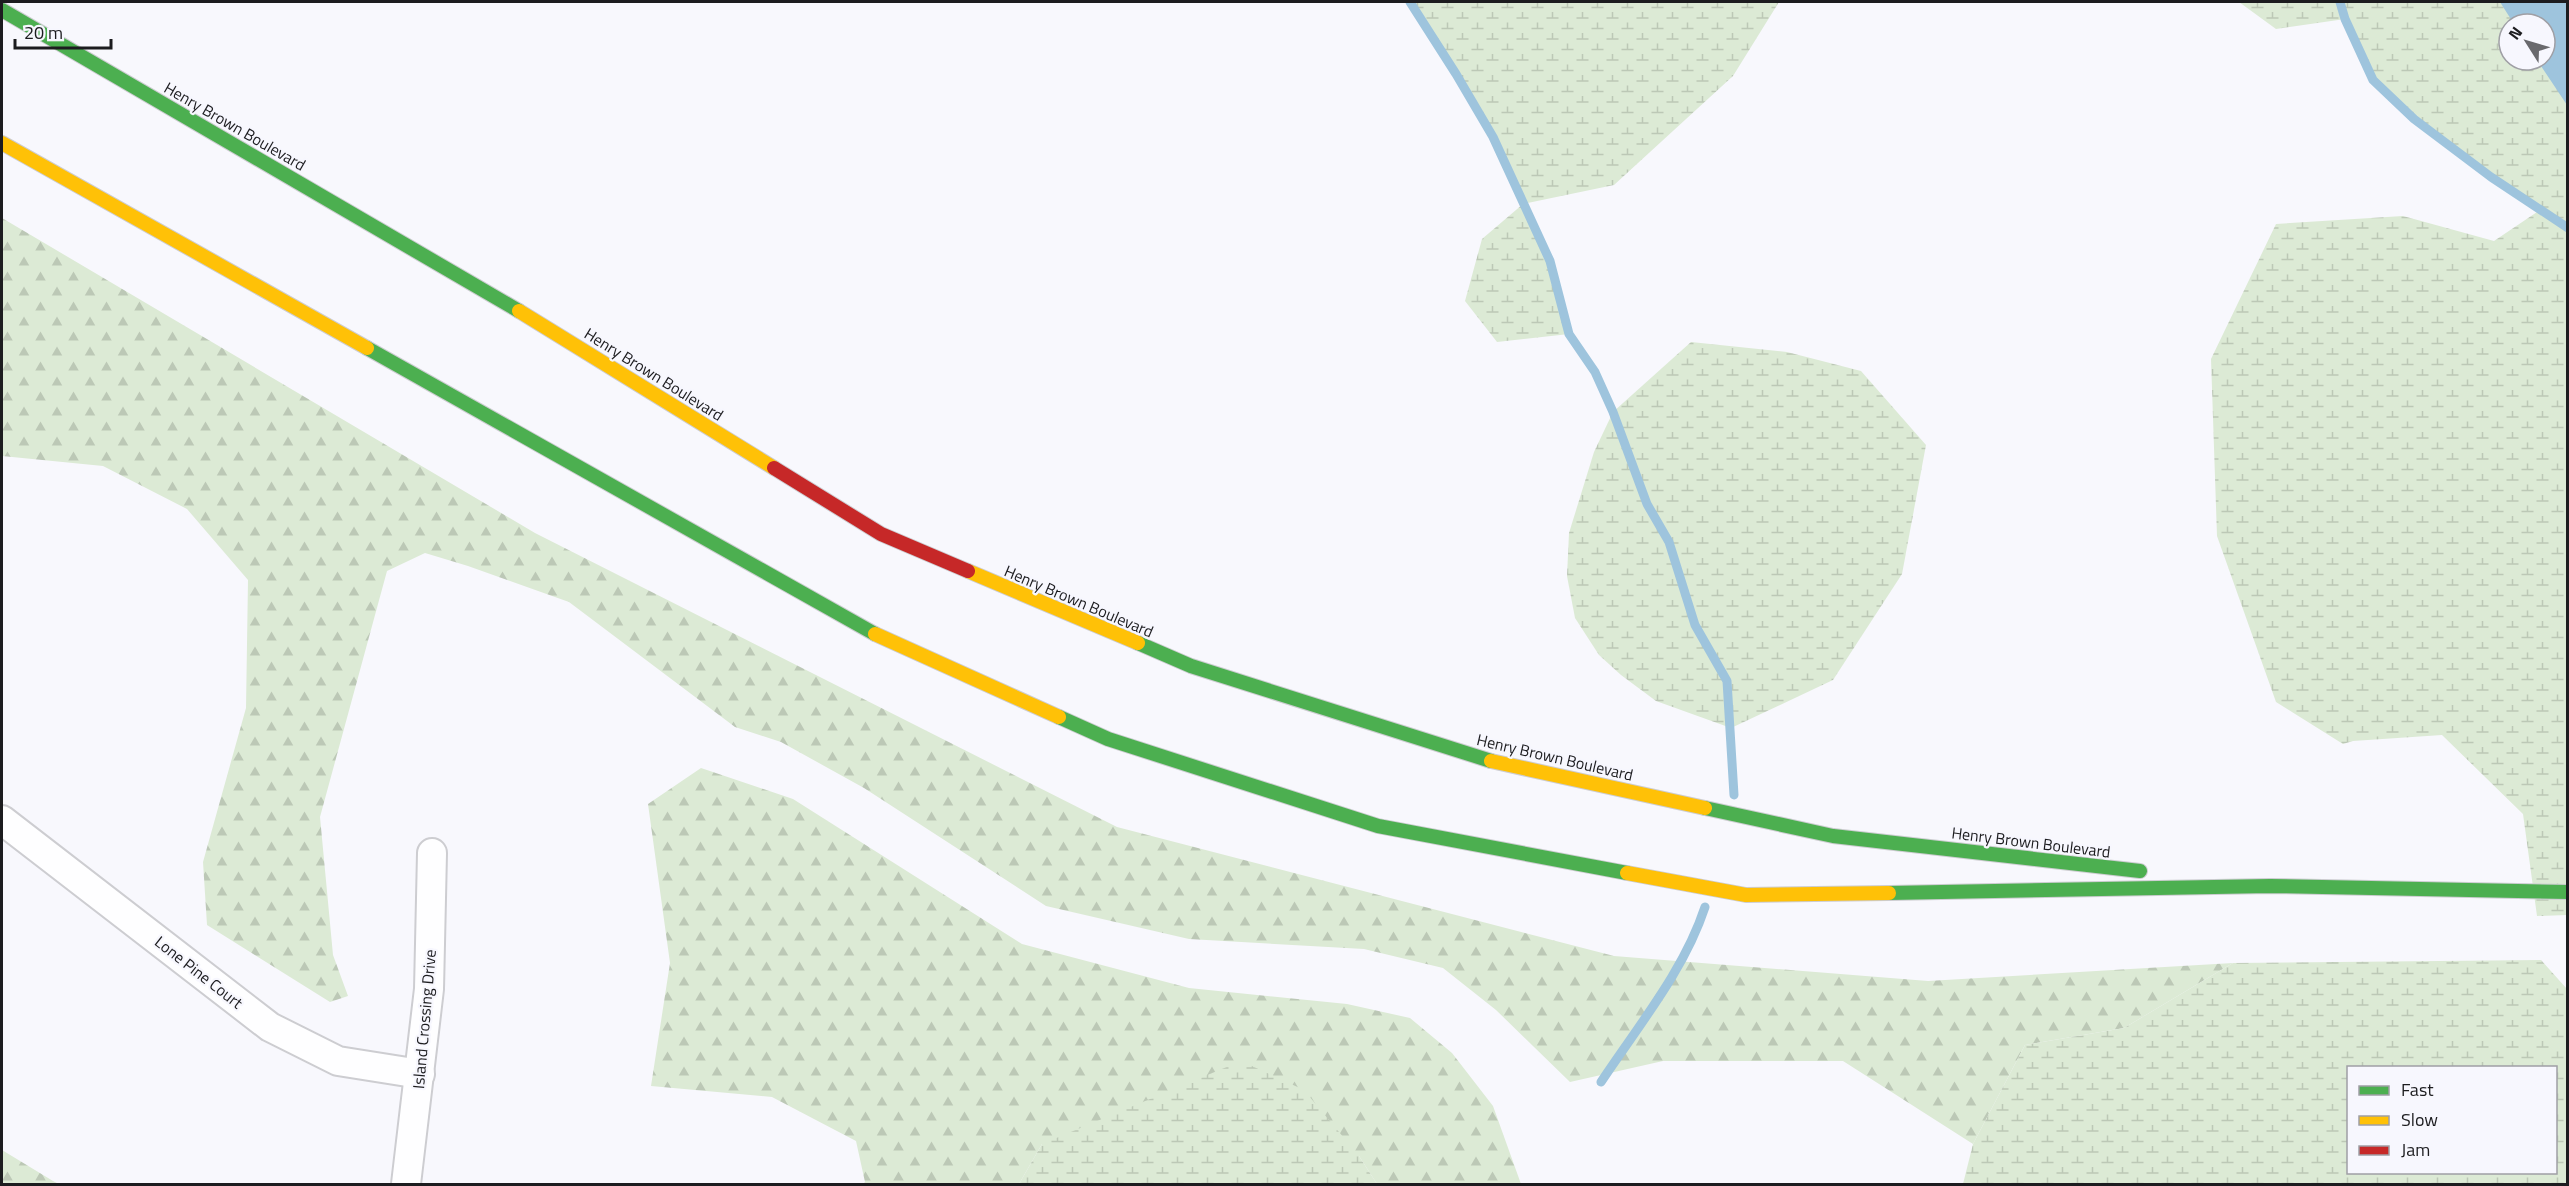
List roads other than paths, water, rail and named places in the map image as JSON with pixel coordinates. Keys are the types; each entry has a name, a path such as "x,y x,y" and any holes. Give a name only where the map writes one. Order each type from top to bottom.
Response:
{"main road":[{"name":"Henry Brown Boulevard","path":"2,9 493,295 881,534 1191,666 1502,764 1822,833 2270,886"},
{"name":"Henry Brown Boulevard","path":"2,143 891,643 1108,739 1378,826 1746,895 2270,886 2568,892"}],"street":[{"name":"Lone Pine Court","path":"2,820 270,1028 338,1061 420,1074"},
{"name":"Island Crossing Drive","path":"406,1185 429,989 432,853"}],"water":[{"path":"2500,2 2567,2 2567,105 2545,72 2557,72 2557,12 2506,12"}],"waterway":[{"path":"1410,2 1493,137 1550,261 1569,334 1595,372 1613,412 1647,504 1669,542 1695,625 1727,681 1734,795"},
{"path":"2340,2 2345,19 2373,80 2414,119 2491,177 2568,228"},
{"path":"1601,1082 1673,976 1696,931 1705,907"}]}
